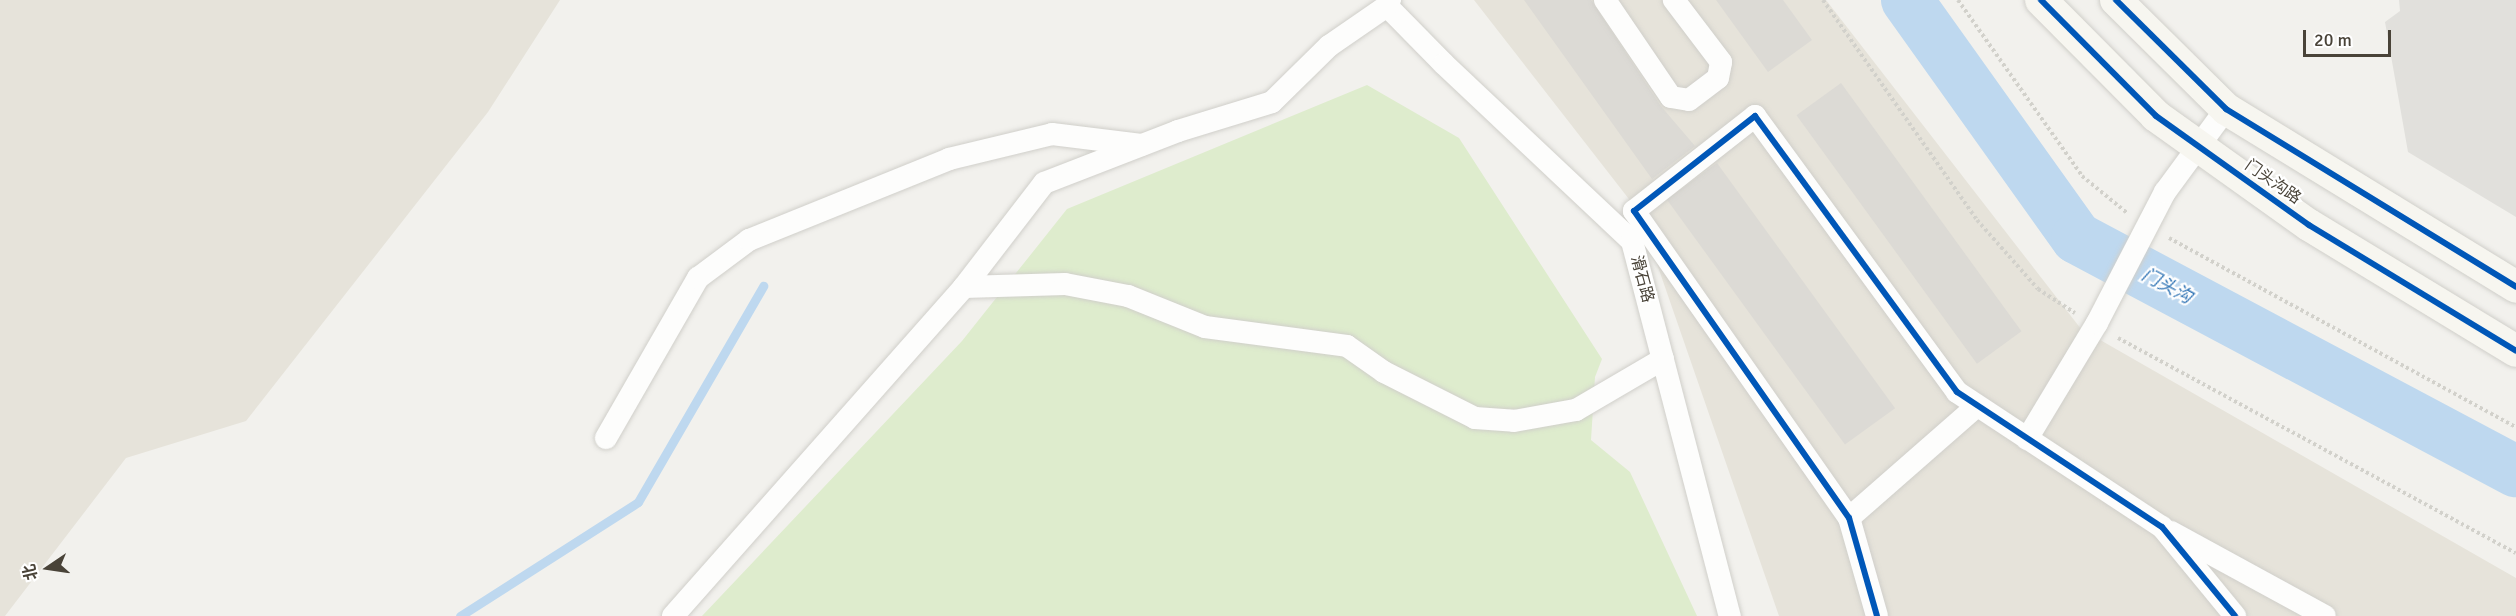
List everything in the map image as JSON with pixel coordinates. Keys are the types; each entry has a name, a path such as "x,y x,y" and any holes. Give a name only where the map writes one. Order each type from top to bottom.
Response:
{"main road":[{"name":"门头沟路","path":"2042,0 2156,116 2309,225 2516,351"},
{"path":"2116,0 2226,109 2516,287"}],"street":[{"path":"1605,0 1671,97 1689,100 1718,78 1721,62 1674,0"},
{"path":"673,616 964,287 1044,183 1141,145 1272,102 1329,46 1388,3"},
{"name":"滑石路","path":"1388,3 1632,241 1730,616"},
{"path":"2027,438 2096,324 2146,226 2198,146 2226,109"},
{"path":"1877,616 1849,518 1634,211 1755,116 1957,392 2162,527 2297,610 2325,616"},
{"path":"606,438 698,278 749,240 949,159 1006,145 1052,134 1141,145"},
{"path":"964,287 1065,284 1128,296 1225,332 1347,346 1383,372 1474,418 1514,421 1575,410 1663,359"},
{"path":"1849,518 1977,406"},
{"path":"2162,527 2235,616"}],"path":[{"path":"1823,0 1977,220 2038,289 2096,324 2516,553"},
{"path":"1958,0 2082,176 2146,226 2516,427"}],"shaded area":[{"path":"0,0 560,0 488,112 246,421 126,458 5,616 0,616"},
{"path":"1474,0 1826,0 2081,329 2516,578 2516,616 1779,616 1639,212"},
{"path":"2399,0 2516,0 2516,217 2408,152 2385,22 2400,11"}],"green space":[{"path":"1367,85 1459,138 1602,359 1595,377 1591,440 1630,472 1697,616 702,616 962,341 1067,209"}],"building":[{"path":"1524,0 1591,0 1660,105 1695,146 1652,179"},
{"path":"1716,0 1783,0 1812,40 1768,72"},
{"path":"1841,83 2021,331 1977,364 1797,115"},
{"path":"1717,163 1895,408 1845,445 1667,199"}],"waterway":[{"name":"门头沟","path":"1907,0 2077,238 2516,471"},
{"path":"460,616 638,502 763,286"}],"cycle path":[{"path":"2041,0 2156,116 2309,225 2516,351"},
{"path":"2116,0 2226,109 2516,287"},
{"path":"1877,616 1849,518 1634,211 1755,116 1957,392 2162,527 2235,616"}]}
